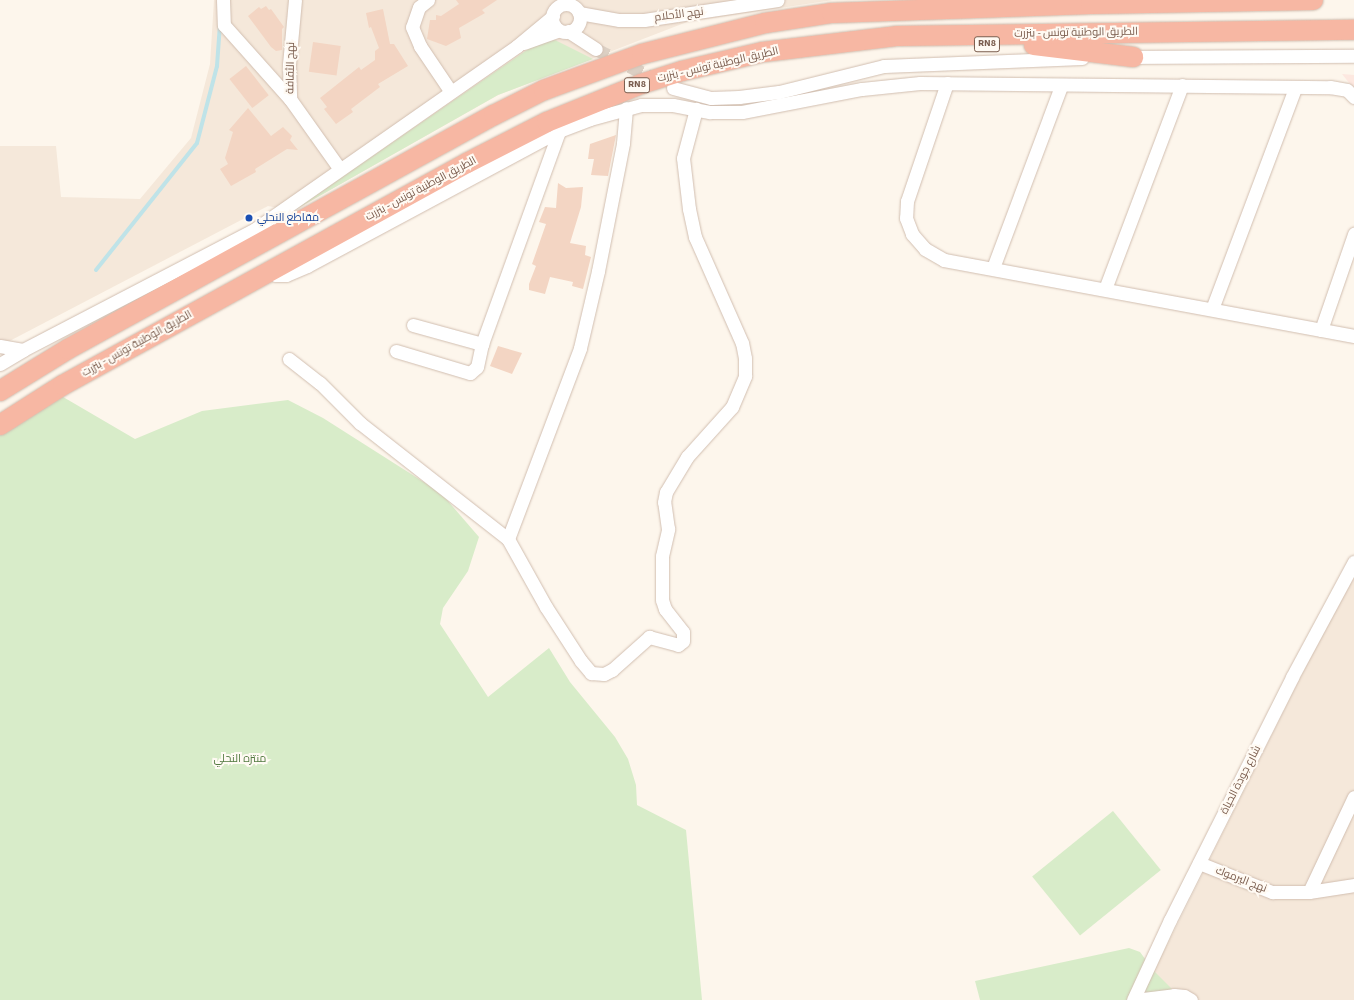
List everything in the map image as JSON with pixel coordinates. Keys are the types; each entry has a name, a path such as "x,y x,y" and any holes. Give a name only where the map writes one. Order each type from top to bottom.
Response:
{"highway":[{"name":"RN8","path":"0,391 68,349 494,115 558,84 642,54 765,23 832,13 1091,4 1313,0"},
{"name":"الطريق الوطنية تونس - بنزرت","path":"0,425 63,385 268,271 507,142 547,122 641,84 762,52 898,36 1354,30"},
{"name":"RN8","path":"840,42 1041,45 1133,57"}],"street":[{"path":"223,0 224,25 290,99"},
{"name":"نهج الثقافة","path":"295,0 289,65 290,99 339,168"},
{"path":"428,0 419,6 412,27 420,46 451,92"},
{"name":"نهج الأحلام","path":"577,7 619,20 644,20 710,6 778,0"},
{"path":"0,364 23,350 237,240 517,46 553,16 562,3 577,7 578,25 517,46"},
{"path":"553,16 555,26 596,49"},
{"path":"673,88 711,98 740,98 779,92 884,66 1133,57 1354,56"},
{"path":"268,271 276,275 286,275 308,266 559,131 626,108 655,104 724,113 742,112 862,89 947,83 1060,86 1182,85 1295,88 1330,87 1347,90 1354,97"},
{"path":"947,83 907,201 906,218 912,234 925,249 944,260 1354,336"},
{"path":"1105,289 1182,85"},
{"path":"993,268 1060,86"},
{"path":"1212,309 1295,88"},
{"path":"508,539 580,348 600,264 623,143 626,108"},
{"path":"289,359 320,383 360,423 508,539 546,607 580,661 592,673 604,674 612,670 650,637 678,645 683,640 683,632 665,609 662,600 662,556 668,529 664,502 666,492 687,457 732,407 745,376 742,343 695,237 689,209 683,158 696,109"},
{"path":"396,351 470,372 478,364 482,344 559,131"},
{"path":"1321,330 1354,234"},
{"path":"413,325 482,344"},
{"path":"0,346 23,350"},
{"name":"شارع جودة الحياة","path":"1134,1000 1199,863 1292,677 1353,565"},
{"path":"1309,892 1354,797"},
{"name":"نهج اليرموك","path":"1199,863 1272,892 1309,892 1354,885"},
{"path":"1134,1000 1174,995 1184,996 1191,1000"}],"shaded area":[{"path":"214,0 833,0 687,22 498,95 293,211 268,206 0,346 0,146 56,146 61,197 140,199 191,138 210,64"},
{"path":"1342,74 1354,75 1354,89"},
{"path":"1354,570 1354,1000 1140,1000 1154,971"}],"green space":[{"path":"555,40 593,59 498,95 293,211 537,43"},
{"name":"منتزه النحلي","path":"58,394 135,439 202,411 288,400 323,418 441,493 479,537 468,571 443,608 440,624 488,697 549,648 570,682 615,737 628,759 636,785 637,805 686,830 702,1000 0,1000 0,432"},
{"path":"1113,811 1161,870 1080,936 1032,876"},
{"path":"1129,948 1140,952 1154,971 1183,1000 980,1000 975,981"}],"building":[{"path":"456,0 497,0 482,10 485,13 459,28 461,38 446,46 427,39 430,20 436,20 436,15 441,16 459,4"},
{"path":"266,6 269,10 271,9 284,27 282,29 282,50 276,51 271,47 248,16 259,7 261,9"},
{"path":"383,9 390,44 394,44 408,66 378,84 380,87 351,109 353,112 336,124 324,109 327,107 320,98 359,67 361,70 375,60 375,51 379,48 371,27 369,28 366,13"},
{"path":"313,42 341,46 337,76 309,72"},
{"path":"246,66 269,95 252,108 229,79"},
{"path":"248,108 271,136 283,127 292,136 290,140 298,150 287,149 255,169 256,172 231,186 220,169 228,164 225,158 233,132 229,130"},
{"path":"616,135 608,176 591,175 594,159 588,159 590,144"},
{"path":"558,183 566,188 583,187 581,207 570,243 586,246 585,255 591,257 583,289 572,286 573,282 550,277 545,294 529,290 529,284 536,266 532,264 546,224 539,222 545,207 556,208"},
{"path":"498,346 522,353 512,374 490,366"}],"waterway":[{"path":"96,270 197,143 217,66 220,24"}],"tunnel":[{"path":"596,49 659,81"}],"place":[{"name":"مقاطع النحلي","path":"249,218"}]}
